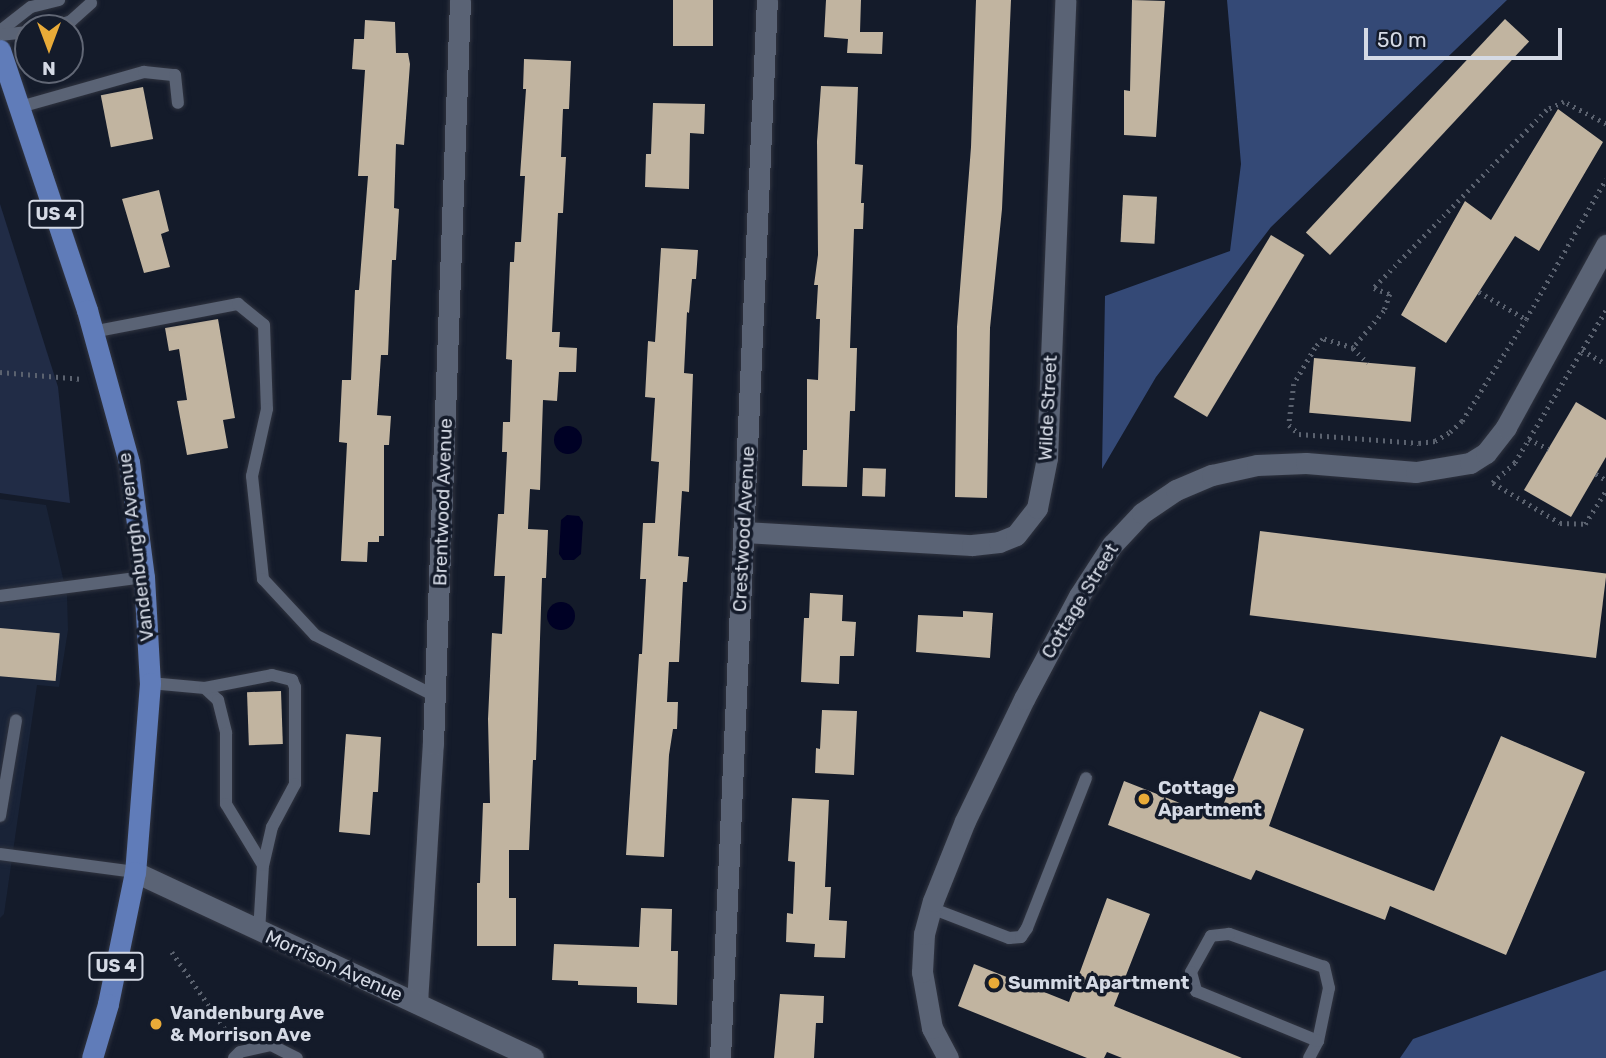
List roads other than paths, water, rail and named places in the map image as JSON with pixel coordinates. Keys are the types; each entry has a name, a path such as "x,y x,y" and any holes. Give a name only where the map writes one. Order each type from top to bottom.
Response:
{"main road":[{"name":"Vandenburgh Avenue","path":"0,50 92,332 129,462 144,577 150,683 135,872 108,1004 92,1058"}],"street":[{"name":"Brentwood Avenue","path":"417,1003 435,696 460,0"},
{"name":"Crestwood Avenue","path":"720,1058 767,0"},
{"name":"Wilde Street","path":"744,532 972,545 999,542 1016,535 1037,508 1047,458 1065,0"},
{"name":"Cottage Street","path":"948,1058 932,1028 925,1001 923,947 931,908 965,821 1029,688 1112,545 1142,513 1176,490 1200,480 1257,465 1307,463 1416,472 1469,463 1486,453 1506,427 1606,245"},
{"name":"Morrison Avenue","path":"135,872 259,933 533,1058"}],"lane":[{"path":"0,33 31,7 60,0"},
{"path":"77,0 95,1"},
{"path":"79,14 95,1"},
{"path":"20,107 144,72 175,75 178,103"},
{"path":"92,332 238,304 264,325 267,409 252,476 263,579 316,635 435,696"},
{"path":"0,596 144,577"},
{"path":"150,683 205,688 272,675 292,680 295,687 295,784 272,827 263,864 259,933"},
{"path":"205,688 218,700 224,720 226,804 263,864"},
{"path":"0,816 16,720"},
{"path":"931,908 1009,938 1021,937 1027,928 1086,778"},
{"path":"0,854 135,872"},
{"path":"1309,1058 1318,1041 1329,988 1324,967 1229,934 1211,936 1191,972 1196,991 1318,1041"},
{"path":"234,1058 240,1052 271,1045 297,1058"}],"place":[{"name":"Cottage Apartment","path":"1144,799"},
{"name":"Summit Apartment","path":"994,983"},
{"name":"Vandenburg Ave & Morrison Ave","path":"156,1024"}]}
